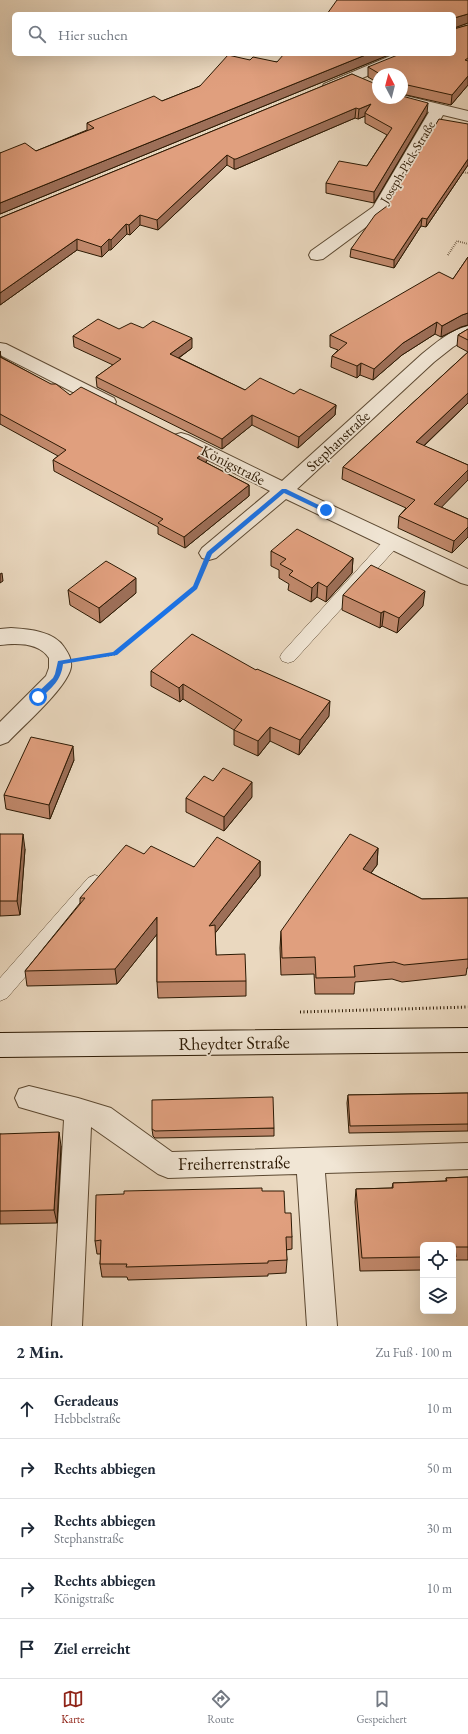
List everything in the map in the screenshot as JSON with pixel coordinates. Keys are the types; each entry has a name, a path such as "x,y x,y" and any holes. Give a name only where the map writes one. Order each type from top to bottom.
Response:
{"street":[{"path":"316,92 402,56"},
{"path":"352,77 369,86"},
{"path":"408,102 468,116"},
{"name":"Joseph-Pick-Straße","path":"317,255 379,210 438,110"},
{"name":"Stephanstraße","path":"209,553 284,490 428,358 468,331"},
{"path":"0,348 121,408"},
{"name":"Königstraße","path":"163,430 468,578"},
{"path":"0,637 21,635 40,640 53,648 57,653 60,662 58,674 55,680 0,736"},
{"name":"Rheydter Straße","path":"0,1045 468,1040"},
{"name":"Freiherrenstraße","path":"29,1098 102,1117 168,1165 468,1156"},
{"path":"67,1326 78,1110"},
{"name":"Freiherrenstraße","path":"310,1161 322,1326"}],"lane":[{"path":"288,657 392,542"},
{"path":"0,992 108,869"}],"path":[{"path":"460,172 468,173"},
{"path":"448,255 457,241 468,244"},
{"path":"60,662 115,654 195,587 209,553"}],"building":[{"path":"337,0 468,0 468,14 456,17 456,12 328,12"},
{"path":"468,25 468,58 465,60 468,61 468,76 452,95 408,85 408,68 372,68 372,69 368,67 395,56 456,56 456,28"},
{"path":"227,56 250,60 253,57 277,62 282,56 363,56 0,203 0,153 25,143 36,151 94,128 87,123 154,96 162,101 200,86"},
{"path":"352,74 372,82 372,104 408,104 408,98 428,103 374,192 326,183 339,161 367,166 392,128 365,113 371,104 359,109 356,108 236,159 227,155 157,220 140,215 129,225 126,224 111,240 109,239 101,247 77,239 0,293 0,218"},
{"path":"439,119 468,124 468,159 427,219 422,218 394,260 351,249 375,215 387,206"},
{"path":"468,257 468,313 442,326 437,322 403,343 374,369 361,363 357,366 332,356 347,343 330,335 439,272 453,279"},
{"path":"98,319 119,329 131,323 143,328 153,321 192,338 170,354 245,390 260,378 294,394 300,389 336,405 299,437 252,415 222,439 96,377 121,359 73,336"},
{"path":"468,329 468,340 458,335"},
{"path":"468,352 468,393 416,442 468,465 468,470 434,504 468,519 468,527 454,541 399,516 415,500 343,467"},
{"path":"0,357 51,384 56,384 70,395 81,387 207,450 197,458 249,485 184,537 158,523 163,519 53,460 66,450 0,414"},
{"path":"297,529 353,558 327,587 318,582 312,588 289,575 293,571 280,564 286,559 271,551"},
{"path":"106,561 136,578 99,608 68,590"},
{"path":"371,565 425,591 399,618 384,611 381,613 343,595"},
{"path":"192,634 256,670 257,669 330,701 300,740 270,727 258,741 234,730 242,720 183,684 179,688 151,671"},
{"path":"31,737 73,746 49,805 4,795"},
{"path":"223,768 252,782 224,817 186,798 204,776 213,781"},
{"path":"0,834 23,834 17,901 0,901"},
{"path":"350,834 378,848 363,869 422,899 468,898 468,959 404,965 394,962 354,966 355,977 316,978 315,957 282,958 281,931"},
{"path":"217,837 260,861 209,926 215,925 216,955 245,954 246,981 157,982 157,917 115,969 25,971 85,898 80,898 126,845 144,854 151,846 194,867"},
{"path":"468,1093 468,1124 350,1126 348,1095"},
{"path":"273,1097 274,1128 155,1131 152,1129 152,1100"},
{"path":"59,1132 54,1210 0,1211 0,1134"},
{"path":"468,1177 468,1247 456,1247 456,1242 420,1242 420,1257 362,1258 356,1189 393,1188 393,1183 447,1181 446,1178"},
{"path":"262,1188 262,1191 284,1191 285,1213 291,1213 292,1237 286,1237 287,1260 268,1261 268,1263 126,1267 127,1264 100,1264 101,1240 95,1241 96,1195 124,1194 124,1191"}],"route":[{"path":"38,697 55,680 60,668 60,662 115,654 195,587 209,553 284,490 326,510"}]}
